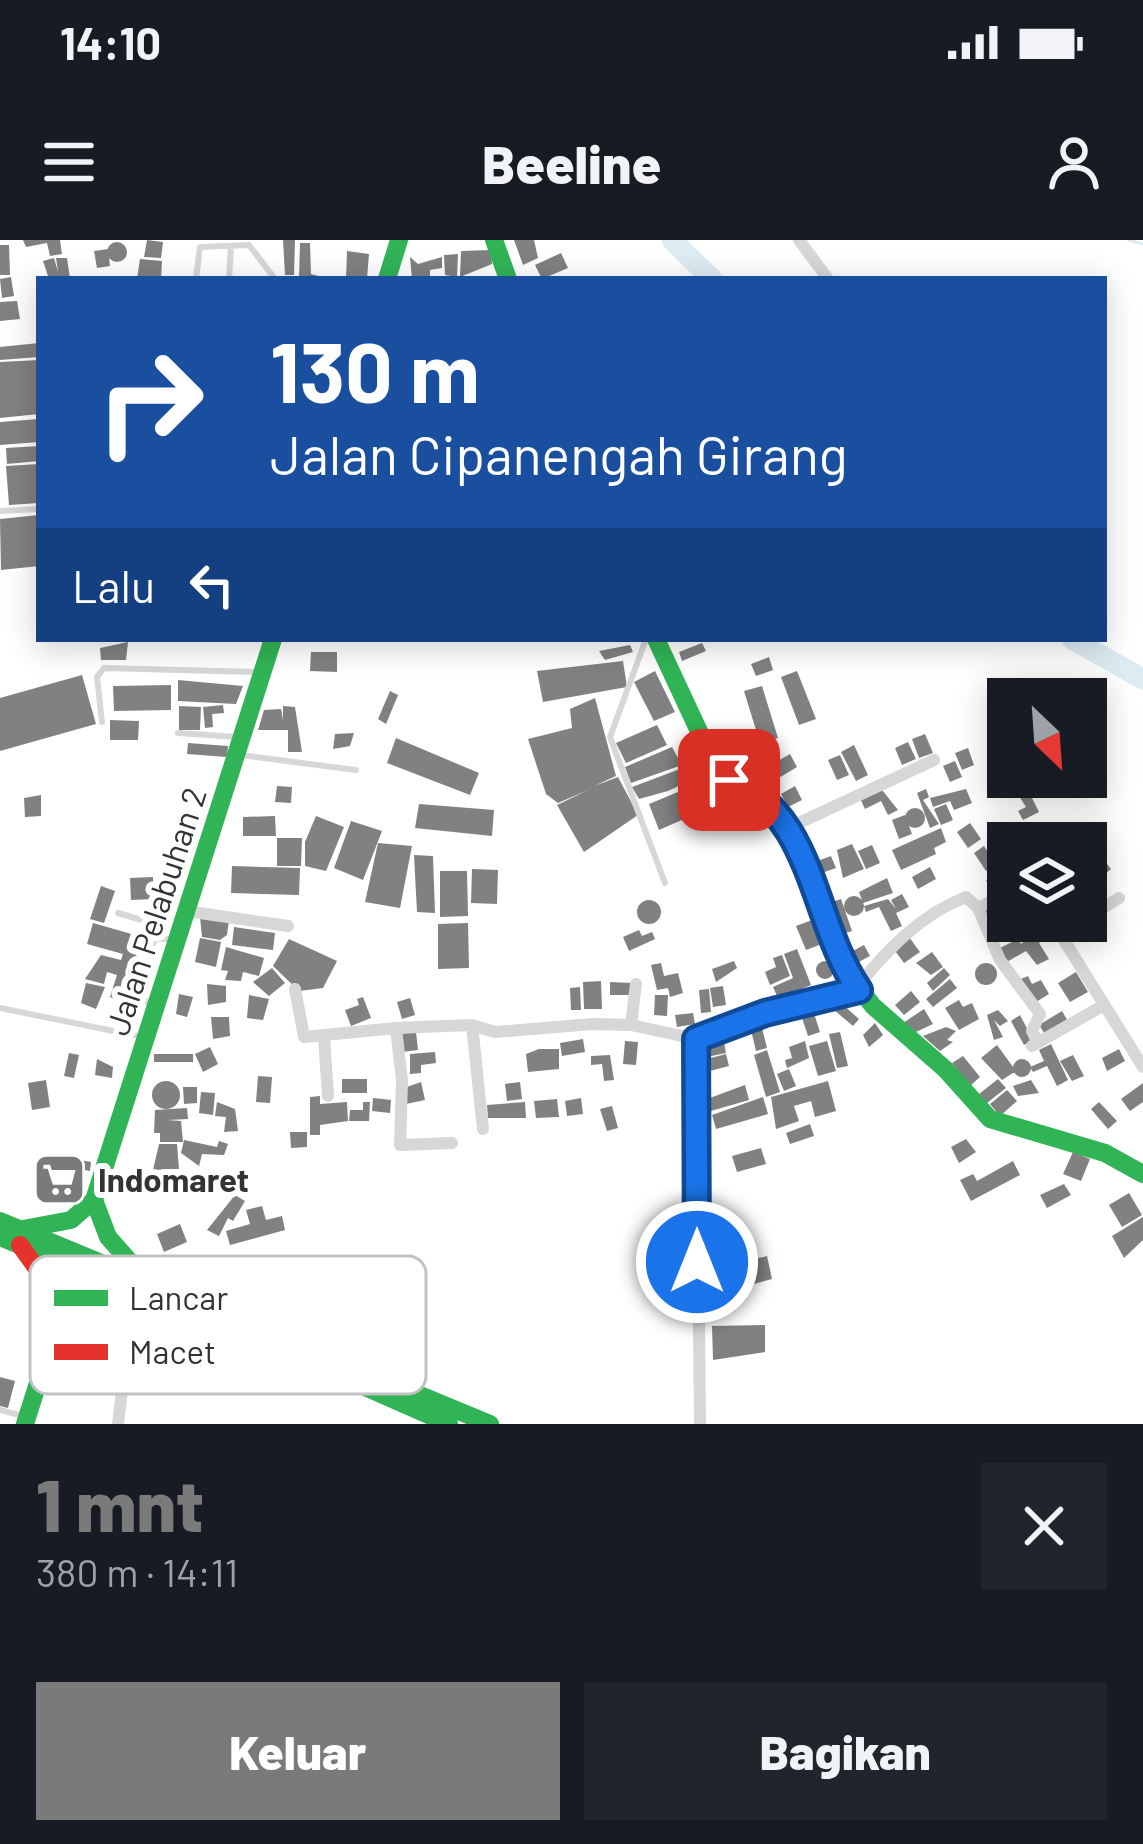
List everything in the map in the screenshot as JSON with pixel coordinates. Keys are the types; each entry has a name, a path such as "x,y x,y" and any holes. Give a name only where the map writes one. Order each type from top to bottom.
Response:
{"main road":[{"path":"388,276 398,240"},
{"path":"494,240 507,276"},
{"name":"Jalan Pelabuhan 2","path":"94,1200 272,642"},
{"path":"657,642 717,770 761,794 788,828 840,963 858,988 898,1031 946,1069 989,1119 1105,1153 1143,1174"},
{"path":"10,1231 71,1220 94,1200 108,1238 121,1256"},
{"path":"10,1231 70,1256"},
{"path":"10,1231 30,1259"},
{"path":"401,1394 490,1424"},
{"path":"411,1398 449,1424"}],"street":[{"path":"799,240 826,276"},
{"path":"788,828 934,760"},
{"path":"295,989 304,1036 472,1025 495,1032 631,1024 696,1039 765,1013 858,988 894,945 934,913 966,897 977,908 1000,960 1040,1014 1032,1031 1035,1045 1104,1005"},
{"path":"1107,906 1119,898"},
{"path":"977,908 987,903"},
{"path":"186,911 288,926"},
{"path":"1065,942 1143,1066"},
{"path":"631,1024 636,984"},
{"path":"472,1025 483,1129"},
{"path":"396,1028 403,1081 400,1145 452,1143"},
{"path":"324,1036 328,1096"},
{"path":"696,1039 700,1424"},
{"path":"118,1424 122,1394"}],"lane":[{"path":"229,276 231,246"},
{"path":"196,276 200,247 231,246 256,250 273,276"},
{"path":"0,511 36,509"},
{"path":"645,642 610,736 665,883"},
{"path":"102,722 97,677 104,668 262,672"},
{"path":"178,733 356,770"},
{"path":"118,913 145,921 154,939 134,994 156,1007"},
{"path":"154,939 177,941"},
{"path":"0,1008 146,1038"},
{"path":"0,1410 26,1420"}],"building":[{"path":"23,240 60,240 62,254 50,256 47,243 26,247"},
{"path":"147,240 163,242 161,258 144,257"},
{"path":"283,240 295,240 294,275 285,275"},
{"path":"514,240 534,240 538,258 523,265"},
{"path":"117,242 127,252 117,262 107,252"},
{"path":"300,243 310,243 311,274 319,276 299,276"},
{"path":"0,245 9,245 10,275 0,275"},
{"path":"108,249 110,266 97,268 94,251"},
{"path":"491,250 492,264 460,276 461,251"},
{"path":"347,251 369,254 367,276 346,276"},
{"path":"561,253 568,268 540,276 535,265"},
{"path":"458,254 457,276 445,275 444,255"},
{"path":"410,257 418,264 442,257 442,268 430,270 430,276 412,276"},
{"path":"54,258 58,272 56,258 67,258 70,276 48,276 43,261"},
{"path":"140,259 162,261 161,276 137,276"},
{"path":"11,277 14,296 2,298 0,279"},
{"path":"17,301 20,319 0,321 0,302"},
{"path":"36,343 36,357 0,360 0,347"},
{"path":"36,360 36,414 0,418 0,362"},
{"path":"36,419 36,442 0,445 0,422"},
{"path":"36,446 36,461 7,464 6,448"},
{"path":"36,464 36,503 9,505 6,466"},
{"path":"36,515 36,566 1,570 0,519"},
{"path":"128,642 126,660 101,660 100,648"},
{"path":"702,643 706,651 682,661 679,652"},
{"path":"630,645 633,652 605,660 599,651"},
{"path":"311,652 337,652 337,672 310,671"},
{"path":"769,657 773,670 756,676 751,664"},
{"path":"623,661 627,687 543,702 537,671"},
{"path":"655,671 675,712 654,721 634,682"},
{"path":"797,671 816,719 799,725 781,677"},
{"path":"82,675 96,724 0,751 0,698"},
{"path":"178,680 243,686 236,704 178,701"},
{"path":"171,685 171,710 114,711 113,686"},
{"path":"762,686 778,738 760,743 744,691"},
{"path":"390,691 398,695 386,724 378,719"},
{"path":"595,698 616,776 594,786 618,777 638,815 584,852 557,805 588,790 558,803 546,794 528,739 572,728 570,709"},
{"path":"223,705 224,713 212,714 213,727 205,728 203,707"},
{"path":"179,706 201,707 200,730 179,730"},
{"path":"283,706 295,707 302,752 288,752 288,730 258,730 264,710 281,709 283,720"},
{"path":"110,720 139,721 138,740 110,740"},
{"path":"657,725 667,745 626,763 616,743"},
{"path":"354,733 350,746 333,749 335,734"},
{"path":"925,734 933,753 919,758 912,739"},
{"path":"396,738 479,773 470,795 387,763"},
{"path":"908,742 916,759 902,765 895,748"},
{"path":"188,743 228,746 227,757 187,754"},
{"path":"854,745 868,775 856,781 841,752"},
{"path":"672,747 682,765 631,783 625,767"},
{"path":"968,748 974,765 962,770 955,753"},
{"path":"790,754 797,767 777,779 769,766"},
{"path":"840,755 849,775 837,780 828,760"},
{"path":"763,761 775,781 762,788 751,768"},
{"path":"955,761 962,777 950,782 943,766"},
{"path":"680,769 687,782 668,791 639,799 632,787"},
{"path":"277,786 292,787 291,803 275,802"},
{"path":"795,786 802,800 788,807 781,794"},
{"path":"879,786 898,810 888,815 881,801 865,809 859,796"},
{"path":"690,787 700,812 659,830 649,804"},
{"path":"926,789 929,797 923,800 939,824 930,828 917,793"},
{"path":"966,789 972,803 954,810 950,801 933,807 930,798"},
{"path":"41,795 41,816 25,817 24,798"},
{"path":"1020,798 1032,798 1039,812 1023,820 1018,811 1026,807"},
{"path":"419,804 494,810 492,836 415,828"},
{"path":"946,804 953,820 941,825 934,809"},
{"path":"915,808 925,818 915,828 905,818"},
{"path":"905,815 912,834 899,839 892,820"},
{"path":"275,816 276,836 243,836 243,817"},
{"path":"316,816 344,827 326,871 305,866 305,842"},
{"path":"351,821 382,831 363,880 334,868"},
{"path":"970,823 981,839 968,848 957,832"},
{"path":"941,828 946,842 934,848 936,854 901,870 892,850"},
{"path":"277,838 302,838 301,866 277,866"},
{"path":"378,843 412,846 400,908 365,902"},
{"path":"852,844 864,869 843,878 837,850"},
{"path":"872,845 880,863 866,869 858,851"},
{"path":"984,846 987,870 986,871 974,853"},
{"path":"414,855 433,856 435,913 417,912"},
{"path":"831,856 836,868 816,875 812,863"},
{"path":"232,866 300,868 299,895 231,893"},
{"path":"930,867 936,879 918,889 912,877"},
{"path":"472,869 498,870 497,904 471,903"},
{"path":"440,871 467,871 468,916 440,917"},
{"path":"153,877 154,899 131,900 130,878"},
{"path":"887,878 893,893 863,903 859,892"},
{"path":"173,885 175,904 161,905 159,886"},
{"path":"101,886 115,891 104,923 90,919"},
{"path":"902,894 909,907 896,913 902,926 891,931 879,907 866,912 864,906 888,899 896,909 891,900"},
{"path":"854,896 864,906 854,916 844,906"},
{"path":"841,899 852,931 836,936 826,904"},
{"path":"649,900 661,912 649,924 637,912"},
{"path":"200,917 229,920 227,935 220,940 202,937"},
{"path":"812,920 822,944 806,950 796,926"},
{"path":"93,923 142,937 123,1001 110,997 117,975 107,972 104,984 85,979 101,955 121,960 123,954 87,944"},
{"path":"468,923 469,968 438,969 438,924"},
{"path":"234,927 275,933 273,950 232,945"},
{"path":"639,930 642,936 652,932 655,939 629,951 623,937"},
{"path":"909,937 920,952 904,963 893,948"},
{"path":"200,938 221,942 216,967 195,962"},
{"path":"289,939 337,961 323,988 299,991 273,966"},
{"path":"1012,942 1041,942 1049,959 1037,965 1026,951 1005,963 998,949"},
{"path":"864,945 870,956 853,965 847,954"},
{"path":"226,947 264,958 259,976 243,972 241,981 225,980 228,971 221,970"},
{"path":"797,949 811,985 778,998 773,987 793,978 784,954"},
{"path":"932,952 943,967 931,975 916,963"},
{"path":"782,955 790,976 770,985 765,972 776,967 773,958"},
{"path":"734,961 737,968 716,982 712,969"},
{"path":"825,961 834,970 825,979 816,970"},
{"path":"661,963 664,976 678,973 683,993 670,997 668,988 657,990 651,965"},
{"path":"986,963 997,974 986,985 975,974"},
{"path":"272,968 285,983 269,996 253,982"},
{"path":"944,968 950,975 933,991 927,983"},
{"path":"1076,972 1088,992 1070,1002 1058,983"},
{"path":"1028,976 1032,984 1041,980 1049,994 1036,1002 1016,981"},
{"path":"950,979 957,988 933,1007 926,999"},
{"path":"601,981 602,1009 584,1009 583,982"},
{"path":"610,982 633,983 633,995 610,995"},
{"path":"86,983 105,987 96,1009 81,1003"},
{"path":"207,984 226,986 226,1002 208,1005"},
{"path":"723,986 726,1005 713,1007 710,988"},
{"path":"580,987 581,1010 571,1010 570,988"},
{"path":"709,989 711,1012 701,1013 699,990"},
{"path":"911,991 920,1002 904,1015 895,1005"},
{"path":"179,994 193,997 187,1017 176,1014"},
{"path":"249,995 269,999 263,1020 247,1018"},
{"path":"655,995 668,995 667,1016 654,1015"},
{"path":"363,997 371,1018 351,1026 345,1010 359,1005 357,999"},
{"path":"410,998 415,1015 402,1019 397,1002"},
{"path":"959,1000 963,1007 972,1003 979,1019 959,1030 945,1008"},
{"path":"841,1003 859,1019 853,1026 834,1010"},
{"path":"812,1007 820,1032 808,1036 800,1012"},
{"path":"924,1009 933,1024 916,1032 903,1023"},
{"path":"998,1010 1008,1021 1000,1026 994,1020 1003,1037 994,1040 987,1015"},
{"path":"1062,1011 1069,1023 1046,1036 1039,1025"},
{"path":"693,1013 695,1024 677,1027 675,1015"},
{"path":"1020,1015 1033,1040 1024,1045 1011,1021"},
{"path":"211,1017 229,1017 230,1036 213,1039"},
{"path":"875,1023 883,1035 869,1047 863,1035"},
{"path":"761,1024 767,1048 756,1051 750,1026"},
{"path":"946,1027 956,1031 947,1040 953,1042 940,1051 923,1036"},
{"path":"416,1032 418,1050 402,1052 400,1034"},
{"path":"840,1032 848,1066 837,1068 829,1034"},
{"path":"583,1039 585,1052 562,1056 560,1043"},
{"path":"625,1041 638,1042 636,1065 623,1064"},
{"path":"805,1041 809,1058 787,1068 785,1060 792,1058 789,1047"},
{"path":"827,1041 836,1071 818,1076 809,1046"},
{"path":"724,1042 726,1053 702,1058 700,1047"},
{"path":"1051,1044 1068,1080 1057,1086 1047,1066 1033,1072 1030,1067 1044,1061 1039,1050"},
{"path":"997,1045 1016,1071 1002,1080 981,1058"},
{"path":"210,1047 218,1064 203,1072 195,1054"},
{"path":"559,1049 559,1069 528,1072 526,1054"},
{"path":"1119,1049 1125,1061 1107,1071 1102,1058"},
{"path":"767,1050 780,1092 766,1097 754,1055"},
{"path":"435,1052 436,1063 421,1065 421,1073 410,1074 410,1054"},
{"path":"69,1053 79,1055 74,1078 64,1076"},
{"path":"154,1054 193,1054 193,1062 154,1062"},
{"path":"726,1054 729,1066 706,1072 703,1060"},
{"path":"610,1055 614,1080 604,1081 602,1064 591,1065 591,1056"},
{"path":"1073,1055 1084,1076 1072,1081 1060,1061"},
{"path":"963,1056 980,1077 970,1086 952,1063"},
{"path":"97,1059 113,1067 112,1078 95,1075"},
{"path":"1022,1059 1031,1068 1022,1077 1013,1068"},
{"path":"789,1069 796,1086 784,1091 777,1074"},
{"path":"258,1076 272,1077 270,1103 256,1102"},
{"path":"342,1079 367,1079 367,1093 342,1093"},
{"path":"998,1079 1006,1088 987,1103 979,1094"},
{"path":"46,1080 50,1107 32,1110 28,1083"},
{"path":"1031,1080 1039,1093 1018,1096 1013,1086"},
{"path":"166,1081 176,1085 180,1095 176,1105 166,1109 156,1105 152,1095 156,1085"},
{"path":"828,1081 836,1111 815,1117 811,1101 794,1106 799,1121 776,1129 771,1097"},
{"path":"421,1082 425,1100 406,1104 404,1088"},
{"path":"520,1082 522,1099 507,1101 505,1084"},
{"path":"1143,1083 1143,1102 1130,1111 1121,1099"},
{"path":"745,1085 749,1100 711,1111 707,1099"},
{"path":"183,1087 197,1087 197,1103 184,1104"},
{"path":"1007,1090 1017,1101 1000,1116 990,1104"},
{"path":"201,1092 215,1093 213,1115 199,1113"},
{"path":"320,1096 320,1104 347,1102 348,1121 320,1125 320,1135 310,1135 310,1097"},
{"path":"763,1097 768,1114 716,1129 712,1115"},
{"path":"373,1098 391,1100 390,1113 372,1111"},
{"path":"581,1098 583,1114 567,1116 565,1101"},
{"path":"557,1099 559,1117 536,1118 534,1101"},
{"path":"217,1102 235,1109 238,1131 224,1132 226,1117 215,1116"},
{"path":"363,1102 370,1102 369,1121 349,1121 350,1110 363,1110"},
{"path":"525,1102 526,1118 488,1118 487,1105"},
{"path":"1099,1102 1117,1121 1108,1129 1091,1109"},
{"path":"612,1106 618,1128 607,1131 600,1109"},
{"path":"187,1108 188,1119 168,1120 181,1121 183,1142 160,1142 160,1133 154,1133 155,1110"},
{"path":"810,1124 814,1136 790,1144 786,1133"},
{"path":"290,1132 307,1132 307,1147 291,1148"},
{"path":"966,1139 976,1152 959,1163 951,1147"},
{"path":"184,1140 217,1147 219,1141 228,1144 224,1155 202,1154 199,1166 181,1153"},
{"path":"159,1144 177,1144 179,1169 153,1170"},
{"path":"761,1148 766,1164 737,1172 732,1156"},
{"path":"1073,1152 1090,1159 1081,1181 1063,1174"},
{"name":"Indomaret","path":"69,1158 91,1162 90,1171 75,1168 71,1193 44,1189 47,1165 67,1168"},
{"path":"1013,1161 1020,1175 971,1201 960,1180 973,1174 977,1181"},
{"path":"1064,1184 1071,1195 1047,1208 1040,1195"},
{"path":"1129,1193 1142,1215 1122,1227 1109,1205"},
{"path":"235,1195 245,1201 233,1221 228,1218 219,1236 207,1230"},
{"path":"262,1206 266,1220 282,1216 285,1230 230,1245 226,1231 250,1224 246,1210"},
{"path":"1143,1217 1143,1240 1124,1258 1112,1236"},
{"path":"180,1224 187,1242 164,1252 157,1234"},
{"path":"767,1256 772,1279 716,1294 709,1271"},
{"path":"765,1325 765,1352 713,1360 712,1326"},
{"path":"0,1377 15,1381 8,1408 0,1406"}],"waterway":[{"path":"672,240 709,276"},
{"path":"1129,240 1143,244"},
{"path":"1077,642 1143,679"}],"traffic: fast":[{"path":"388,276 399,240"},
{"path":"494,240 507,276"},
{"path":"23,1229 71,1220 94,1200 272,642"},
{"path":"657,642 717,770 761,794 788,828 840,963 873,1006 945,1069 990,1119 1105,1153 1143,1174"},
{"path":"94,1200 108,1237 125,1256"},
{"path":"0,1221 84,1256"},
{"path":"0,1237 46,1256"},
{"path":"25,1424 35,1394"},
{"path":"381,1394 449,1424"},
{"path":"418,1394 490,1424"}],"traffic: jam":[{"path":"20,1245 30,1259"}],"place":[{"name":"Indomaret","path":"59,1179"}],"route":[{"path":"697,1262 696,1039 765,1013 859,990 840,963 810,875 788,828 761,794 729,780"}]}
